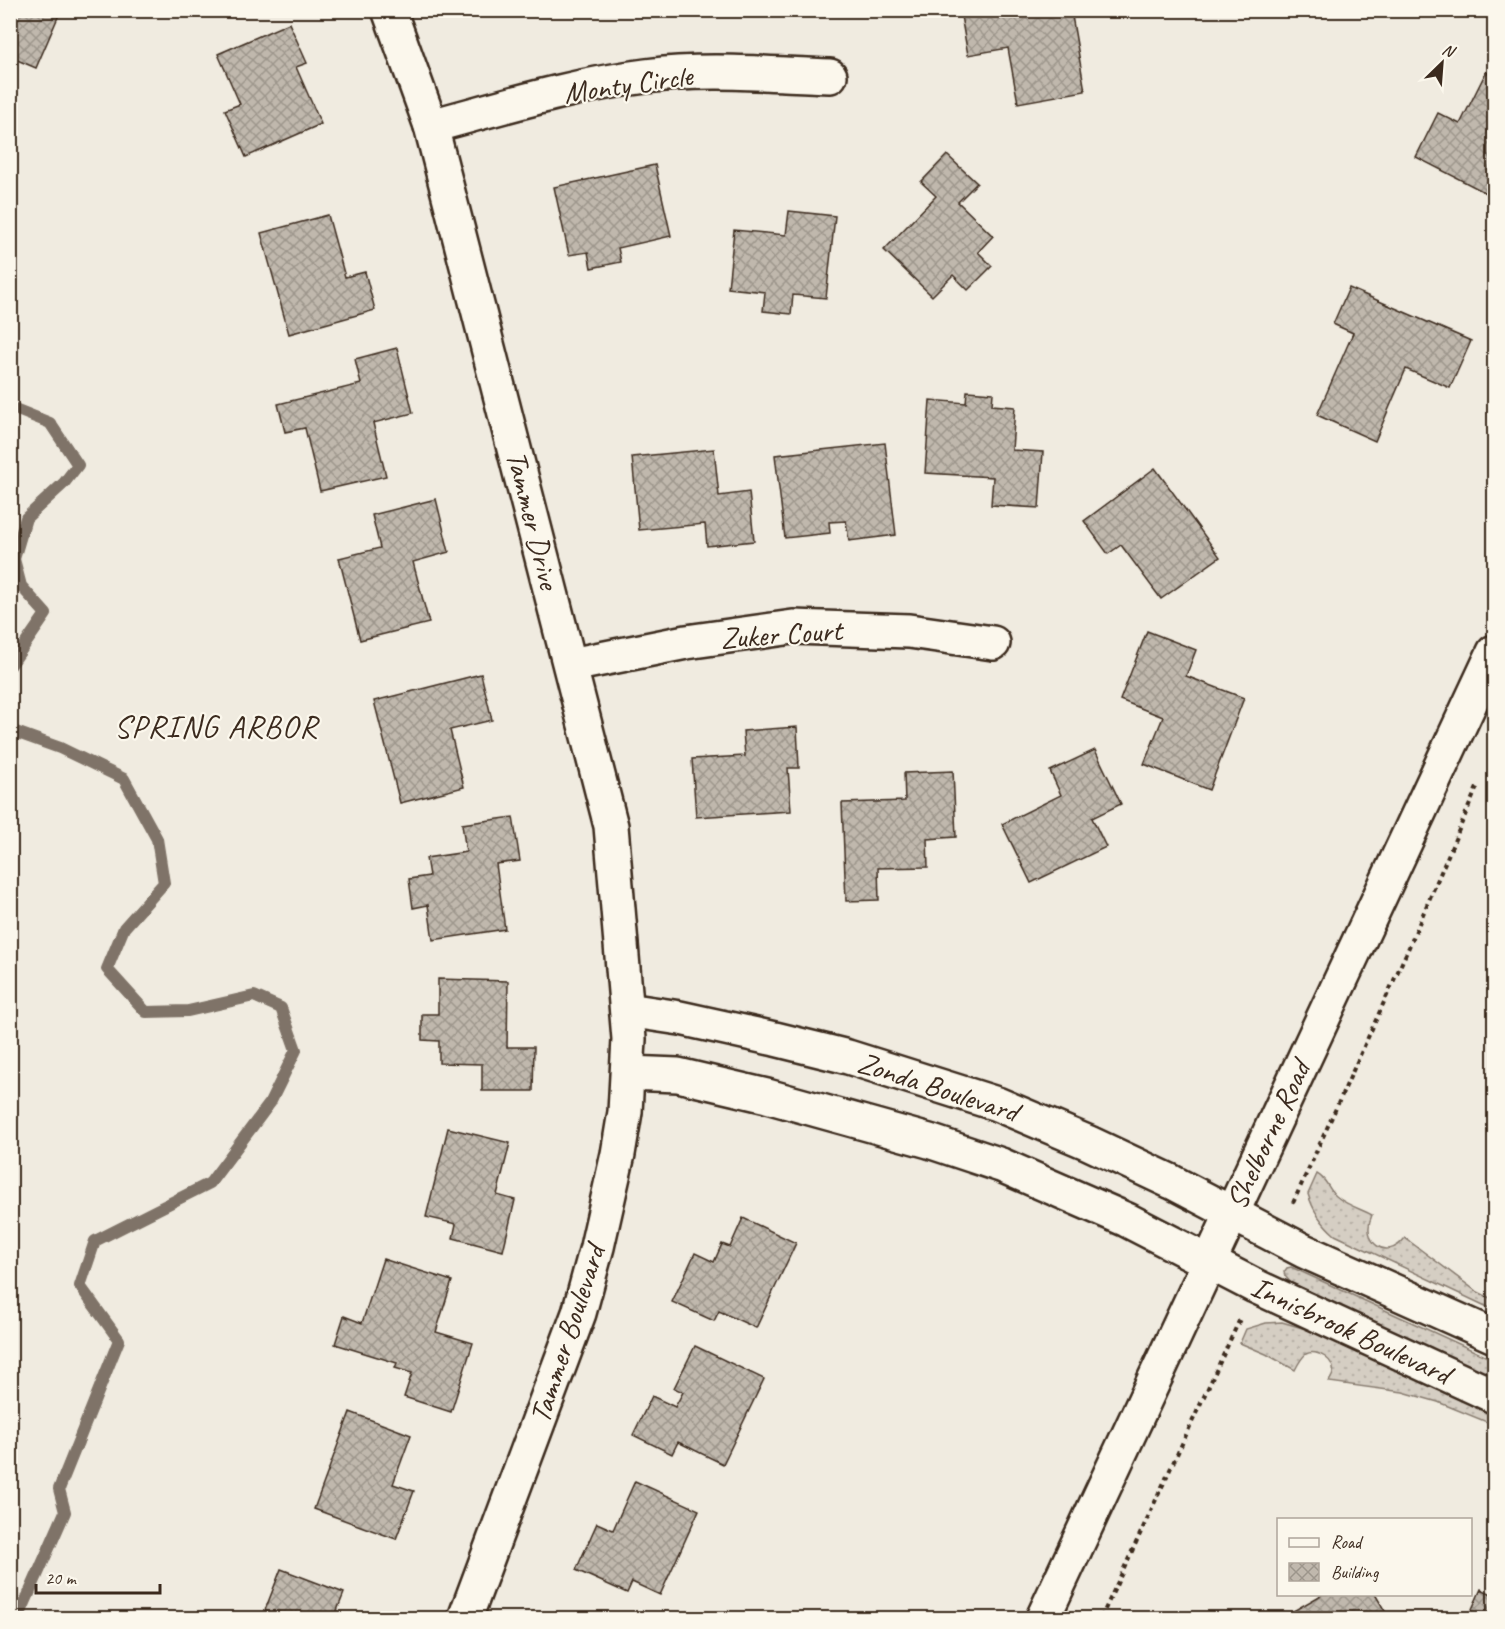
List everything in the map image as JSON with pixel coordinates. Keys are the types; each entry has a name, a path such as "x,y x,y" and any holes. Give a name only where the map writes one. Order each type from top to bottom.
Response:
{"street":[{"name":"Tammer Drive","path":"389,10 431,126 611,826 628,1025"},
{"name":"Monty Circle","path":"431,126 589,85 647,76 724,72 830,76"},
{"name":"Zuker Court","path":"571,665 686,642 793,627 909,631 993,644"},
{"name":"Shelborne Road","path":"1043,1618 1494,652"},
{"name":"Zonda Boulevard","path":"628,1025 680,1018 796,1044 859,1061 997,1104 1089,1143 1232,1212"},
{"name":"Tammer Boulevard","path":"465,1618 579,1313 618,1154 625,1112 628,1025"},
{"name":"Zonda Boulevard","path":"628,1073 678,1075 767,1096 929,1141 1052,1186 1127,1220 1209,1262"},
{"name":"Innisbrook Boulevard","path":"1232,1212 1304,1251 1494,1336"},
{"name":"Innisbrook Boulevard","path":"1209,1262 1494,1396"}],"path":[{"path":"1311,1165 1409,947 1481,777"},
{"path":"1101,1618 1228,1345"}],"shaded area":[{"path":"1317,1174 1340,1199 1372,1215 1369,1233 1377,1246 1390,1249 1405,1238 1476,1291 1494,1300 1494,1310 1335,1235 1318,1216 1308,1194"},
{"path":"1291,1267 1494,1360 1494,1378 1291,1283 1284,1272"},
{"path":"1282,1322 1316,1332 1494,1415 1494,1425 1438,1402 1403,1392 1329,1382 1333,1374 1332,1364 1320,1354 1306,1354 1295,1370 1240,1343 1246,1329 1266,1323"}],"building":[{"path":"10,10 61,10 36,68 10,57"},
{"path":"983,10 1071,10 1085,91 1018,103 1008,48 968,55 961,16"},
{"path":"289,23 307,63 296,67 321,124 246,157 225,110 240,104 218,54"},
{"path":"1486,72 1494,76 1494,197 1416,157 1438,113 1460,124"},
{"path":"947,155 977,183 958,202 993,236 978,252 992,266 968,290 953,275 932,296 884,250 936,196 921,182"},
{"path":"655,165 671,236 618,248 621,262 591,268 588,252 569,255 554,187"},
{"path":"789,211 835,216 826,298 793,295 791,314 763,311 765,292 728,288 734,230 786,235"},
{"path":"328,215 345,277 365,272 375,310 289,334 261,233"},
{"path":"1349,288 1471,341 1450,388 1406,369 1375,441 1317,415 1353,333 1333,324"},
{"path":"397,348 413,413 373,423 386,476 320,491 305,428 285,432 278,404 361,384 355,359"},
{"path":"967,391 993,393 992,405 1015,407 1012,450 1043,452 1039,508 991,505 993,477 925,473 930,400 966,403"},
{"path":"885,443 896,535 849,541 846,521 829,522 830,533 785,538 775,455"},
{"path":"714,449 719,496 749,492 754,541 707,546 705,524 639,530 632,457"},
{"path":"1155,468 1220,557 1161,599 1121,545 1108,554 1084,521"},
{"path":"436,499 449,552 413,562 429,623 360,640 339,558 380,548 372,515"},
{"path":"1147,631 1196,650 1186,676 1244,698 1209,790 1144,764 1163,717 1120,700"},
{"path":"481,674 492,720 450,730 464,787 400,803 374,701"},
{"path":"797,727 799,768 788,768 791,811 696,817 692,759 745,756 743,731"},
{"path":"1095,750 1121,804 1092,818 1106,847 1031,883 1002,824 1061,795 1050,771"},
{"path":"953,771 956,837 927,839 928,867 878,868 879,900 846,901 842,803 905,801 904,773"},
{"path":"513,817 520,861 496,864 505,929 433,940 428,905 413,908 409,879 429,876 426,858 466,852 462,824"},
{"path":"438,979 508,981 507,1047 534,1047 533,1091 482,1091 482,1064 439,1063 439,1041 422,1040 422,1014 438,1014"},
{"path":"448,1128 510,1143 497,1195 515,1200 503,1251 453,1238 456,1224 426,1217"},
{"path":"743,1218 796,1243 756,1328 719,1311 714,1321 672,1302 695,1253 714,1262 722,1244 730,1247"},
{"path":"383,1259 452,1281 436,1332 473,1343 451,1412 404,1397 412,1373 395,1368 397,1363 335,1344 344,1316 362,1323"},
{"path":"695,1346 764,1379 723,1464 678,1442 672,1454 633,1435 652,1396 675,1407 683,1392 674,1388"},
{"path":"350,1412 411,1435 393,1484 414,1491 396,1539 314,1509"},
{"path":"635,1481 699,1510 660,1595 632,1582 627,1593 576,1570 597,1523 613,1530"},
{"path":"281,1569 344,1593 334,1618 262,1618"},
{"path":"1481,1589 1494,1595 1494,1618 1468,1618"},
{"path":"1320,1596 1376,1596 1389,1618 1290,1618 1288,1614"}],"waterway":[{"path":"10,407 50,423 78,465 64,483 26,518 14,559 21,586 46,614 10,666"},
{"path":"10,730 60,748 124,779 157,839 164,883 124,928 107,969 146,1012 188,1011 254,996 281,1008 296,1050 270,1103 210,1183 95,1241 80,1286 119,1340 59,1489 65,1512 20,1618"}],"district":[{"name":"SPRING ARBOR","path":"216,726"}]}
